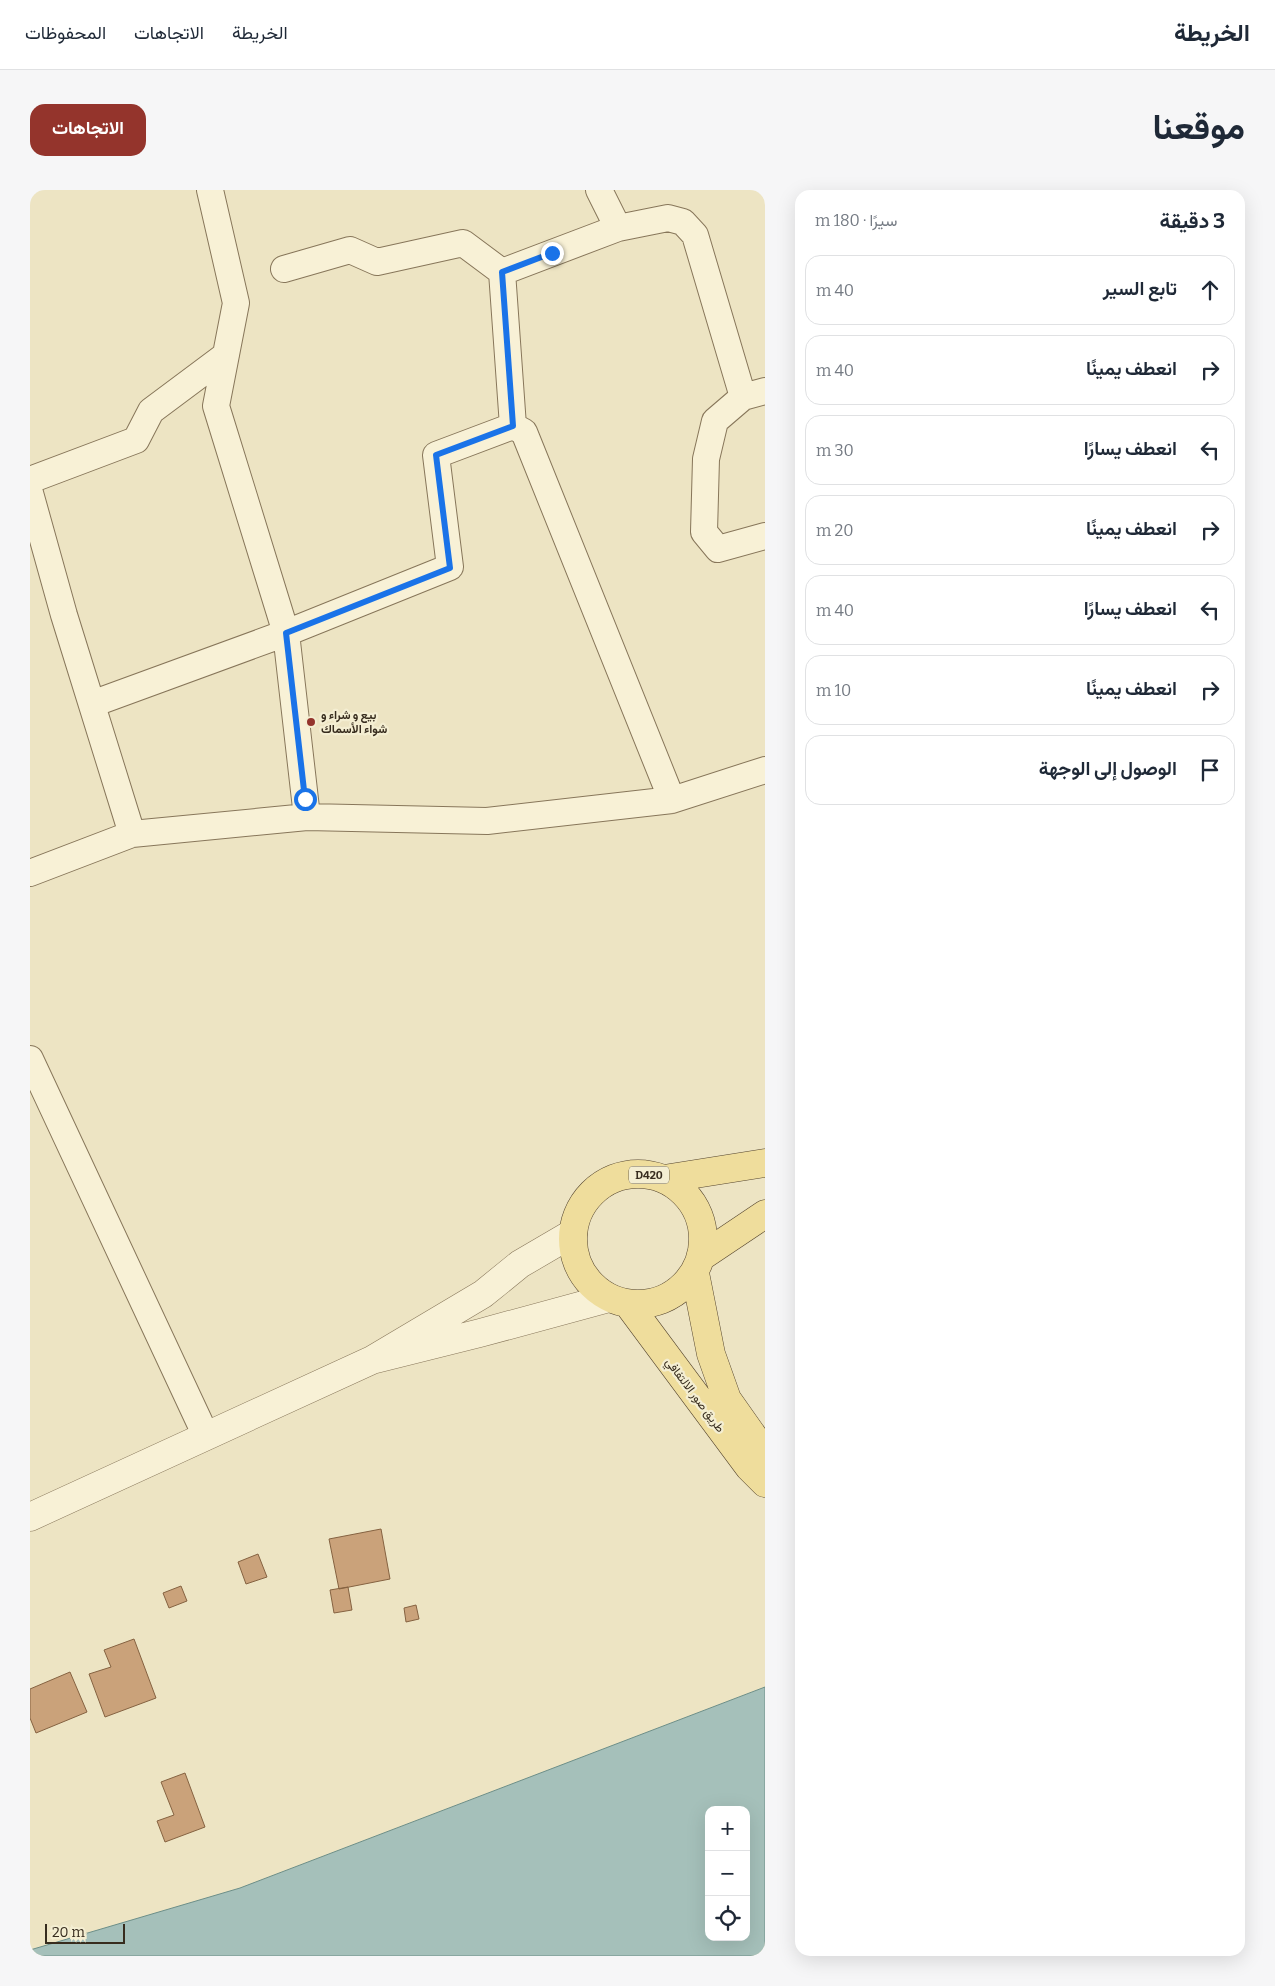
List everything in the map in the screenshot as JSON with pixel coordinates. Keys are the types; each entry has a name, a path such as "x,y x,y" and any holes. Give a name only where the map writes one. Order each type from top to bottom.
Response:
{"main road":[{"name":"D420","path":"664,1179 765,1163"},
{"name":"D420","path":"619,1301 593,1287 581,1271 574,1253 573,1233 578,1214 589,1196 604,1183 624,1175 644,1174 664,1179 680,1189 692,1203 701,1220 704,1238 698,1265"},
{"path":"619,1301 647,1304 666,1299 683,1288 698,1265 765,1214"},
{"name":"طريق صور الالتفافي","path":"698,1265 711,1354 727,1399 765,1453"},
{"name":"طريق صور الالتفافي","path":"619,1301 749,1467 765,1483"}],"street":[{"path":"210,190 236,303 216,406 286,633 307,817"},
{"path":"600,190 618,228"},
{"path":"502,272 618,228 668,218 683,222 695,235 754,394 715,421 706,459 704,532 718,548 765,536"},
{"path":"284,269 350,250 377,262 463,243 502,272 513,426"},
{"path":"30,480 136,440 151,411 226,355"},
{"path":"92,704 286,633 450,568 436,455 513,426 524,432 672,800"},
{"path":"30,493 132,834"},
{"path":"30,873 132,834 307,817 487,821 672,800 765,770"},
{"path":"30,1059 206,1436"},
{"path":"30,1517 372,1360 483,1294 520,1264 573,1233"},
{"path":"372,1360 619,1301"}],"water":[{"path":"765,1687 765,1956 30,1956 30,1950 240,1888"}],"building":[{"path":"381,1529 390,1579 339,1589 329,1539"},
{"path":"258,1554 267,1577 246,1584 238,1562"},
{"path":"181,1586 187,1601 169,1608 163,1593"},
{"path":"348,1587 352,1610 334,1613 330,1590"},
{"path":"416,1605 419,1619 406,1622 404,1608"},
{"path":"134,1639 156,1698 105,1717 89,1674 111,1667 104,1650"},
{"path":"70,1672 87,1712 36,1733 30,1718 30,1689"},
{"path":"185,1773 205,1827 165,1842 157,1821 174,1815 161,1782"}],"place":[{"name":"بيع و شراء و شواء الأسماك","path":"311,722"}],"route":[{"path":"305,799 286,633 450,568 436,455 513,426 502,272 552,253"}]}
